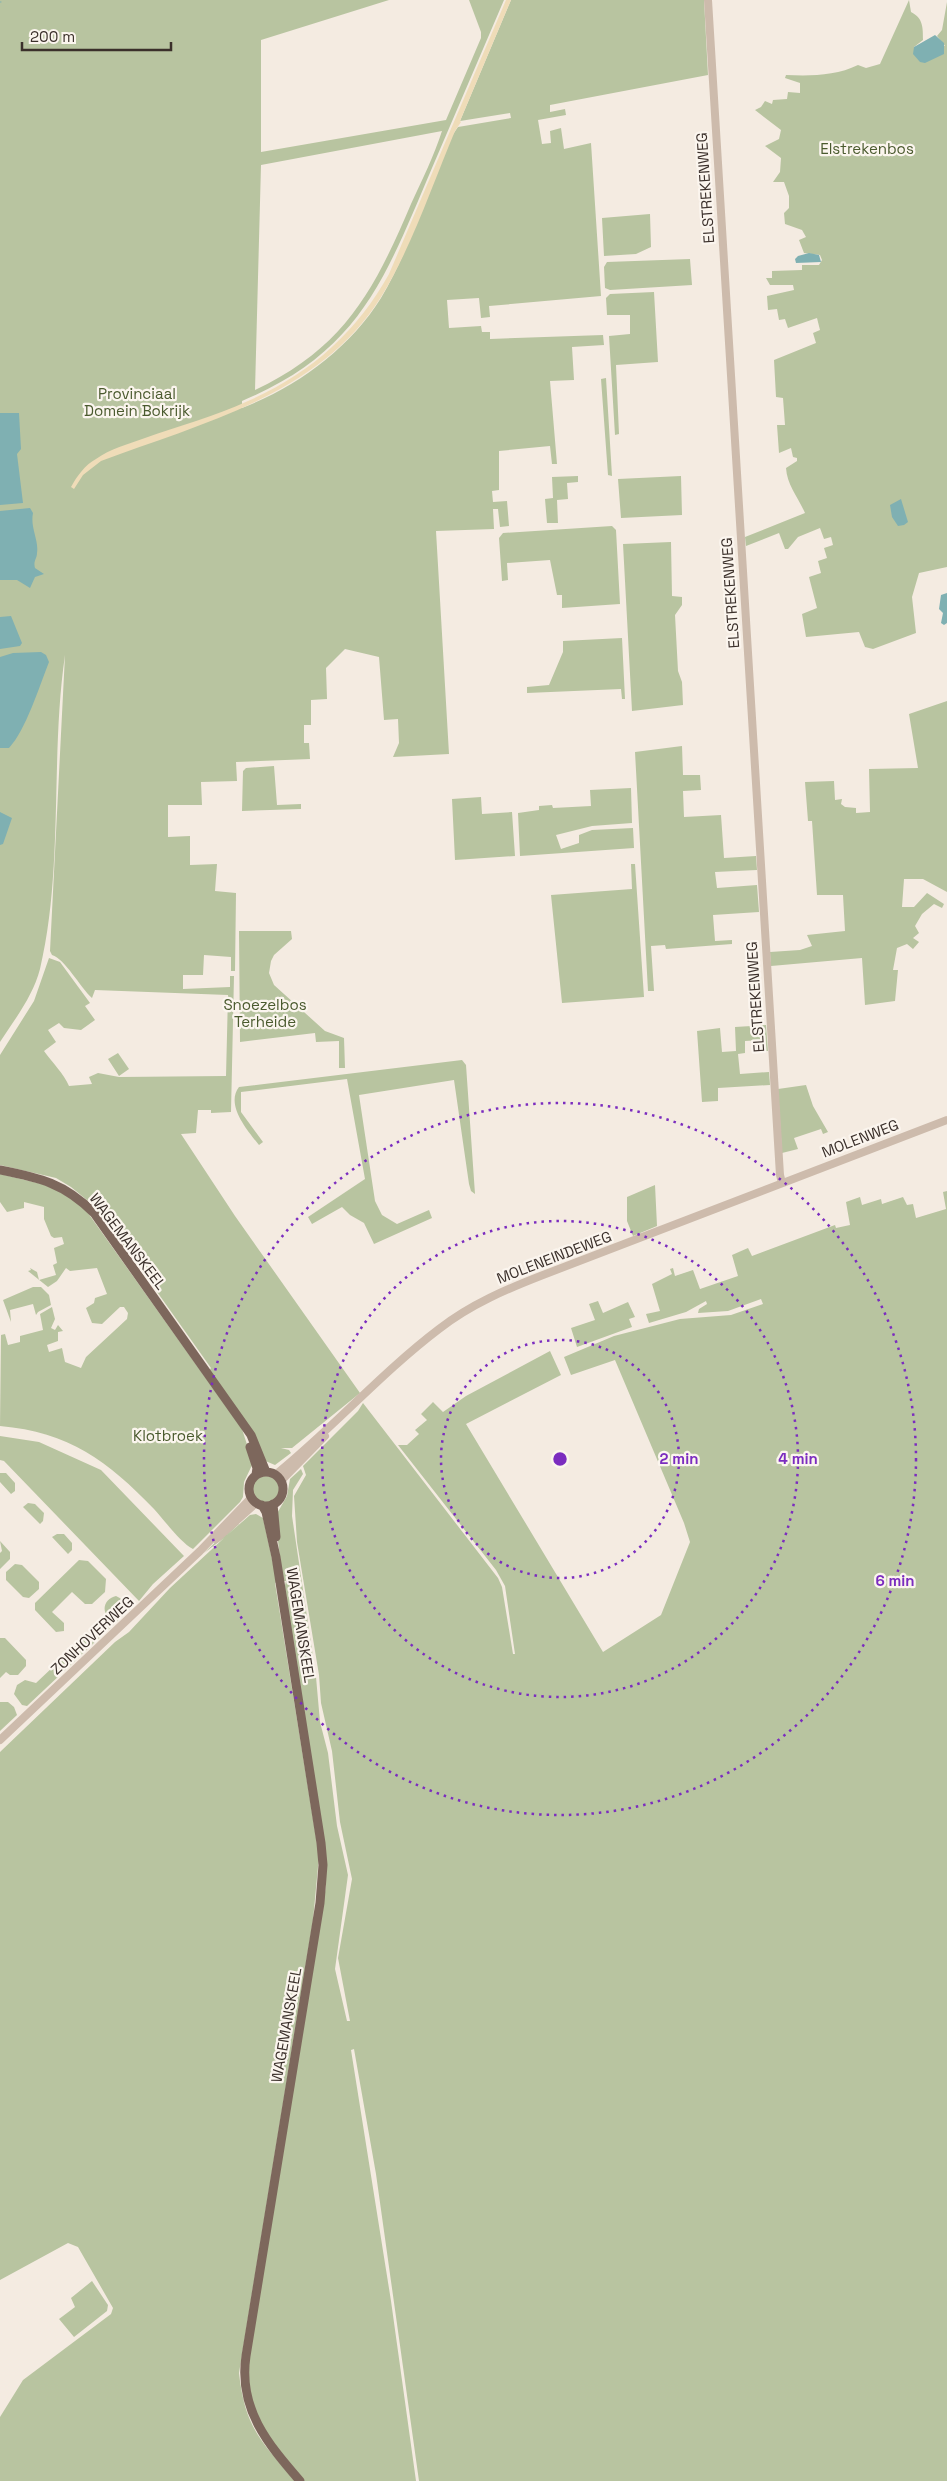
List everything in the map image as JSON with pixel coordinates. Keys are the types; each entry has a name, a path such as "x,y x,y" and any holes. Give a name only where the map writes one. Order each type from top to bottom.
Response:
{"main road":[{"name":"WAGEMANSKEEL","path":"0,1170 52,1183 78,1197 94,1213 239,1419 274,1476 282,1495 272,1504 276,1557"},
{"name":"WAGEMANSKEEL","path":"239,1419 257,1468 256,1475 250,1485 256,1502 266,1512 276,1557 321,1843 322,1879 246,2356 244,2380 248,2404 258,2428 300,2481"},
{"path":"256,1475 274,1476"},
{"path":"256,1502 272,1504"}],"street":[{"name":"ELSTREKENWEG","path":"708,0 782,1183"},
{"name":"MOLENWEG","path":"782,1183 947,1120"},
{"name":"MOLENEINDEWEG","path":"274,1476 318,1444 332,1426 440,1328 479,1303 535,1278 782,1183"},
{"name":"ZONHOVERWEG","path":"0,1740 202,1549 225,1532 256,1502"}],"green space":[{"name":"Provinciaal Domein Bokrijk","path":"0,0 389,0 261,40 261,152 446,120 481,38 481,32 469,0 504,0 399,244 383,277 364,307 342,334 315,359 282,381 242,401 242,408 283,389 321,364 354,333 368,316 381,298 399,264 444,153 458,127 511,118 510,113 460,121 511,0 704,0 708,75 550,105 550,112 565,109 566,115 538,120 542,144 551,143 550,131 561,128 564,149 591,143 601,296 489,306 490,317 481,318 479,298 447,300 449,328 481,326 482,332 490,332 490,339 603,335 604,345 572,347 574,380 550,381 557,464 552,464 550,446 499,451 499,490 492,491 493,502 507,501 509,526 500,527 498,509 493,509 494,529 436,531 449,754 393,757 399,743 398,719 384,720 379,657 345,649 326,668 327,699 311,700 311,725 304,725 304,743 309,743 310,759 236,762 237,781 201,782 202,805 168,805 168,837 190,836 190,865 217,864 215,891 236,893 235,971 231,971 231,957 204,955 203,975 183,975 183,989 230,987 230,976 234,976 231,1112 211,1113 211,1110 198,1110 196,1133 181,1134 235,1216 360,1393 292,1448 281,1448 289,1450 291,1453 275,1465 263,1460 209,1371 211,1368 121,1241 93,1205 71,1187 56,1178 0,1165 0,1055 34,1001 49,958 60,962 90,1003 85,1006 95,1020 81,1030 64,1028 59,1023 48,1030 56,1042 44,1051 69,1086 92,1084 89,1077 98,1073 119,1077 226,1076 228,995 95,990 92,998 67,967 52,955 50,951 65,655 58,733 55,852 47,930 40,969 33,989 0,1042","holes":["442,131 384,264 352,314 334,336 312,355 286,374 255,390 261,165"]},
{"name":"Elstrekenbos","path":"909,0 911,12 920,20 923,31 923,40 914,47 945,46 937,36 942,30 947,2 947,567 919,573 912,597 916,633 873,649 865,647 859,632 806,637 802,614 817,608 809,577 821,573 818,561 827,558 824,548 833,545 831,537 824,539 820,528 798,537 788,549 785,549 779,533 746,546 745,537 805,513 791,485 786,468 797,461 797,458 793,457 791,448 779,453 777,425 785,425 783,398 776,397 774,360 816,343 813,333 820,330 817,318 788,328 785,319 779,320 777,309 768,310 767,296 794,290 793,285 770,285 766,278 772,278 772,271 802,270 802,265 819,265 822,260 820,255 804,253 799,240 806,237 802,230 785,224 784,213 789,208 789,196 784,182 773,182 780,172 781,158 765,146 779,139 781,130 755,110 761,107 765,101 772,104 773,100 787,99 788,92 800,93 800,83 785,78 786,75 823,74 850,69 858,65 866,68 880,64"},
{"path":"650,214 651,247 636,254 604,256 602,218"},
{"path":"690,259 692,285 610,290 605,288 604,267 607,262"},
{"path":"654,292 658,362 616,365 619,434 615,435 609,336 630,334 630,315 607,315 606,298 610,294"},
{"path":"606,378 612,476 608,475 601,379"},
{"path":"578,476 578,482 567,483 568,499 557,500 558,523 547,523 545,499 553,498 552,477"},
{"path":"681,476 682,515 621,518 618,479"},
{"path":"612,526 616,530 620,604 562,608 562,595 557,595 550,560 507,563 508,580 502,581 499,538 503,533"},
{"path":"671,542 672,596 682,597 682,605 675,615 678,671 682,682 683,705 632,711 623,544"},
{"path":"622,638 625,699 622,699 621,689 527,693 527,687 549,685 563,652 563,641"},
{"path":"947,701 947,892 923,879 904,879 902,907 914,907 927,893 944,904 942,908 934,904 922,914 915,926 919,933 913,938 919,942 913,949 907,944 897,948 893,970 898,970 895,1001 865,1005 862,958 771,966 770,952 800,950 812,946 807,935 845,931 843,895 817,895 812,821 808,821 805,782 834,781 835,800 842,799 841,804 845,807 856,808 856,813 870,812 869,769 918,768 909,714"},
{"path":"682,746 683,775 700,775 701,790 683,791 684,817 721,815 724,858 756,856 757,870 715,872 717,888 757,885 759,912 713,915 715,941 732,940 732,944 666,949 665,945 651,946 654,991 648,991 635,752"},
{"path":"274,766 277,805 301,804 301,809 242,811 243,771 246,768"},
{"path":"631,788 632,823 592,826 556,835 561,849 579,843 579,835 592,830 633,828 634,848 520,856 518,813 539,810 539,806 552,805 553,808 591,806 590,790"},
{"path":"481,797 482,814 512,812 515,856 455,860 452,799"},
{"path":"631,864 635,864 644,997 562,1003 551,895 632,889"},
{"name":"Snoezelbos Terheide","path":"239,931 291,931 292,939 274,955 269,973 274,985 325,1031 344,1038 345,1068 339,1068 339,1041 316,1042 315,1033 240,1042"},
{"path":"766,1025 768,1051 763,1051 762,1040 745,1041 745,1053 738,1054 740,1074 769,1072 770,1085 718,1088 718,1101 702,1102 697,1031 720,1028 722,1052 736,1051 735,1027"},
{"path":"118,1053 129,1069 119,1076 108,1059"},
{"path":"462,1060 466,1065 475,1194 471,1191 469,1184 454,1080 359,1095 375,1201 382,1215 397,1224 429,1210 432,1218 374,1244 364,1223 350,1215 342,1207 312,1224 308,1217 365,1179 347,1079 241,1092 241,1112 263,1142 259,1145 249,1133 236,1110 235,1094 239,1087"},
{"path":"806,1085 813,1106 828,1132 823,1134 821,1129 794,1138 798,1149 782,1153 778,1089"},
{"name":"Klotbroek","path":"0,1174 50,1186 83,1206 242,1429 253,1463 244,1482 243,1497 193,1549 178,1537 137,1492 103,1463 86,1452 67,1442 47,1435 25,1429 0,1426 1,1335 5,1334 8,1345 20,1342 20,1336 43,1330 40,1314 52,1307 55,1319 51,1328 55,1330 58,1325 63,1331 58,1332 58,1341 47,1345 49,1352 62,1348 65,1362 81,1368 86,1357 127,1319 128,1313 124,1307 120,1307 102,1324 92,1323 86,1308 94,1303 95,1298 107,1294 97,1268 70,1271 66,1268 57,1281 48,1287 39,1280 56,1275 53,1265 57,1263 54,1248 64,1244 62,1237 54,1238 51,1236 44,1219 44,1207 24,1202 24,1208 7,1212 0,1202"},
{"path":"655,1185 657,1226 633,1236 627,1221 627,1197"},
{"path":"947,1191 947,2481 419,2481 376,2174 354,2049 351,2050 391,2301 416,2481 304,2481 264,2433 250,2401 247,2367 326,1886 284,1589 286,1581 283,1581 275,1517 287,1496 290,1479 301,1469 303,1474 293,1490 292,1516 316,1677 320,1722 328,1753 337,1826 348,1875 335,1969 347,2021 350,2021 338,1958 352,1879 340,1822 332,1751 321,1703 319,1675 297,1542 294,1496 306,1475 303,1466 358,1411 363,1403 498,1578 502,1587 513,1654 515,1654 505,1586 496,1570 398,1445 407,1445 419,1434 415,1430 427,1420 421,1414 433,1402 443,1412 466,1396 550,1351 561,1375 466,1424 603,1652 661,1615 690,1542 684,1523 615,1360 571,1375 564,1357 614,1336 680,1319 731,1315 763,1304 761,1299 728,1311 698,1313 699,1309 707,1304 706,1301 686,1312 649,1323 646,1314 660,1311 652,1284 672,1274 670,1269 673,1268 675,1276 693,1270 700,1289 738,1276 732,1255 748,1248 752,1256 835,1225 836,1228 850,1225 846,1202 860,1197 862,1205 881,1199 882,1204 903,1197 907,1205 913,1204 916,1218 946,1209 943,1192"},
{"path":"30,1268 37,1272 39,1280 28,1271 31,1270"},
{"path":"33,1287 41,1287 49,1295 51,1305 36,1315 33,1304 10,1310 11,1322 3,1300"},
{"path":"598,1301 603,1313 628,1302 635,1317 629,1319 632,1327 577,1347 571,1328 595,1320 589,1304"},
{"name":"Klotbroek","path":"0,1436 39,1442 101,1470 184,1556 153,1584 139,1601 4,1461 0,1460"},
{"path":"0,1473 6,1473 15,1483 15,1491 11,1494 0,1482"},
{"path":"266,1476 275,1480 279,1489 275,1498 266,1502 257,1498 253,1489 257,1480"},
{"path":"28,1503 35,1504 44,1513 43,1521 40,1524 23,1507"},
{"path":"256,1514 263,1518 277,1582 275,1583 319,1856 313,1920 239,2373 246,2407 256,2433 295,2481 0,2481 0,2417 23,2380 111,2314 113,2308 78,2247 68,2243 0,2280 0,1752 115,1642 129,1632 170,1588 224,1538 204,1553 237,1522 239,1524 226,1536 250,1515"},
{"path":"57,1534 64,1534 72,1543 72,1550 68,1554 52,1537"},
{"path":"0,1541 10,1552 10,1559 0,1569 0,1553 2,1551"},
{"path":"79,1560 88,1561 106,1579 105,1592 92,1604 85,1604 72,1592 52,1612 64,1623 64,1631 56,1632 35,1610 35,1603"},
{"path":"15,1564 22,1565 39,1582 39,1589 29,1598 23,1597 6,1580 6,1572"},
{"path":"116,1596 129,1603 130,1609 27,1706 22,1705 14,1694 17,1685 25,1680 36,1683 107,1616 105,1613 106,1603"},
{"path":"0,1638 5,1638 26,1660 26,1666 18,1675 10,1675 6,1672 0,1678"},
{"path":"0,1702 8,1702 14,1707 17,1715 0,1731"},
{"path":"92,2281 108,2305 107,2311 74,2337 59,2319 75,2307 71,2298"}],"sand":[{"path":"506,0 511,0 412,237 381,297 356,331 326,359 292,382 256,402 179,433 101,461 83,475 74,489 71,487 92,461 107,452 223,411 271,390 311,364 347,333 362,315 389,274"}],"water":[{"path":"935,35 944,43 944,54 925,63 920,62 913,54 914,47"},
{"path":"809,253 819,255 821,262 796,263 795,259 798,256"},
{"path":"0,413 19,413 21,449 17,454 23,503 0,505"},
{"path":"901,499 908,522 898,526 892,517 890,505"},
{"path":"30,508 33,513 32,518 37,543 37,555 34,564 35,568 44,574 35,577 30,588 17,580 0,580 0,511"},
{"path":"947,593 947,623 944,625 941,623 943,613 939,609 941,595"},
{"path":"11,616 22,643 20,646 0,649 0,617"},
{"path":"41,652 46,655 49,662 32,708 9,748 0,748 0,657 13,653"},
{"path":"0,812 12,818 3,844 0,845"}]}
